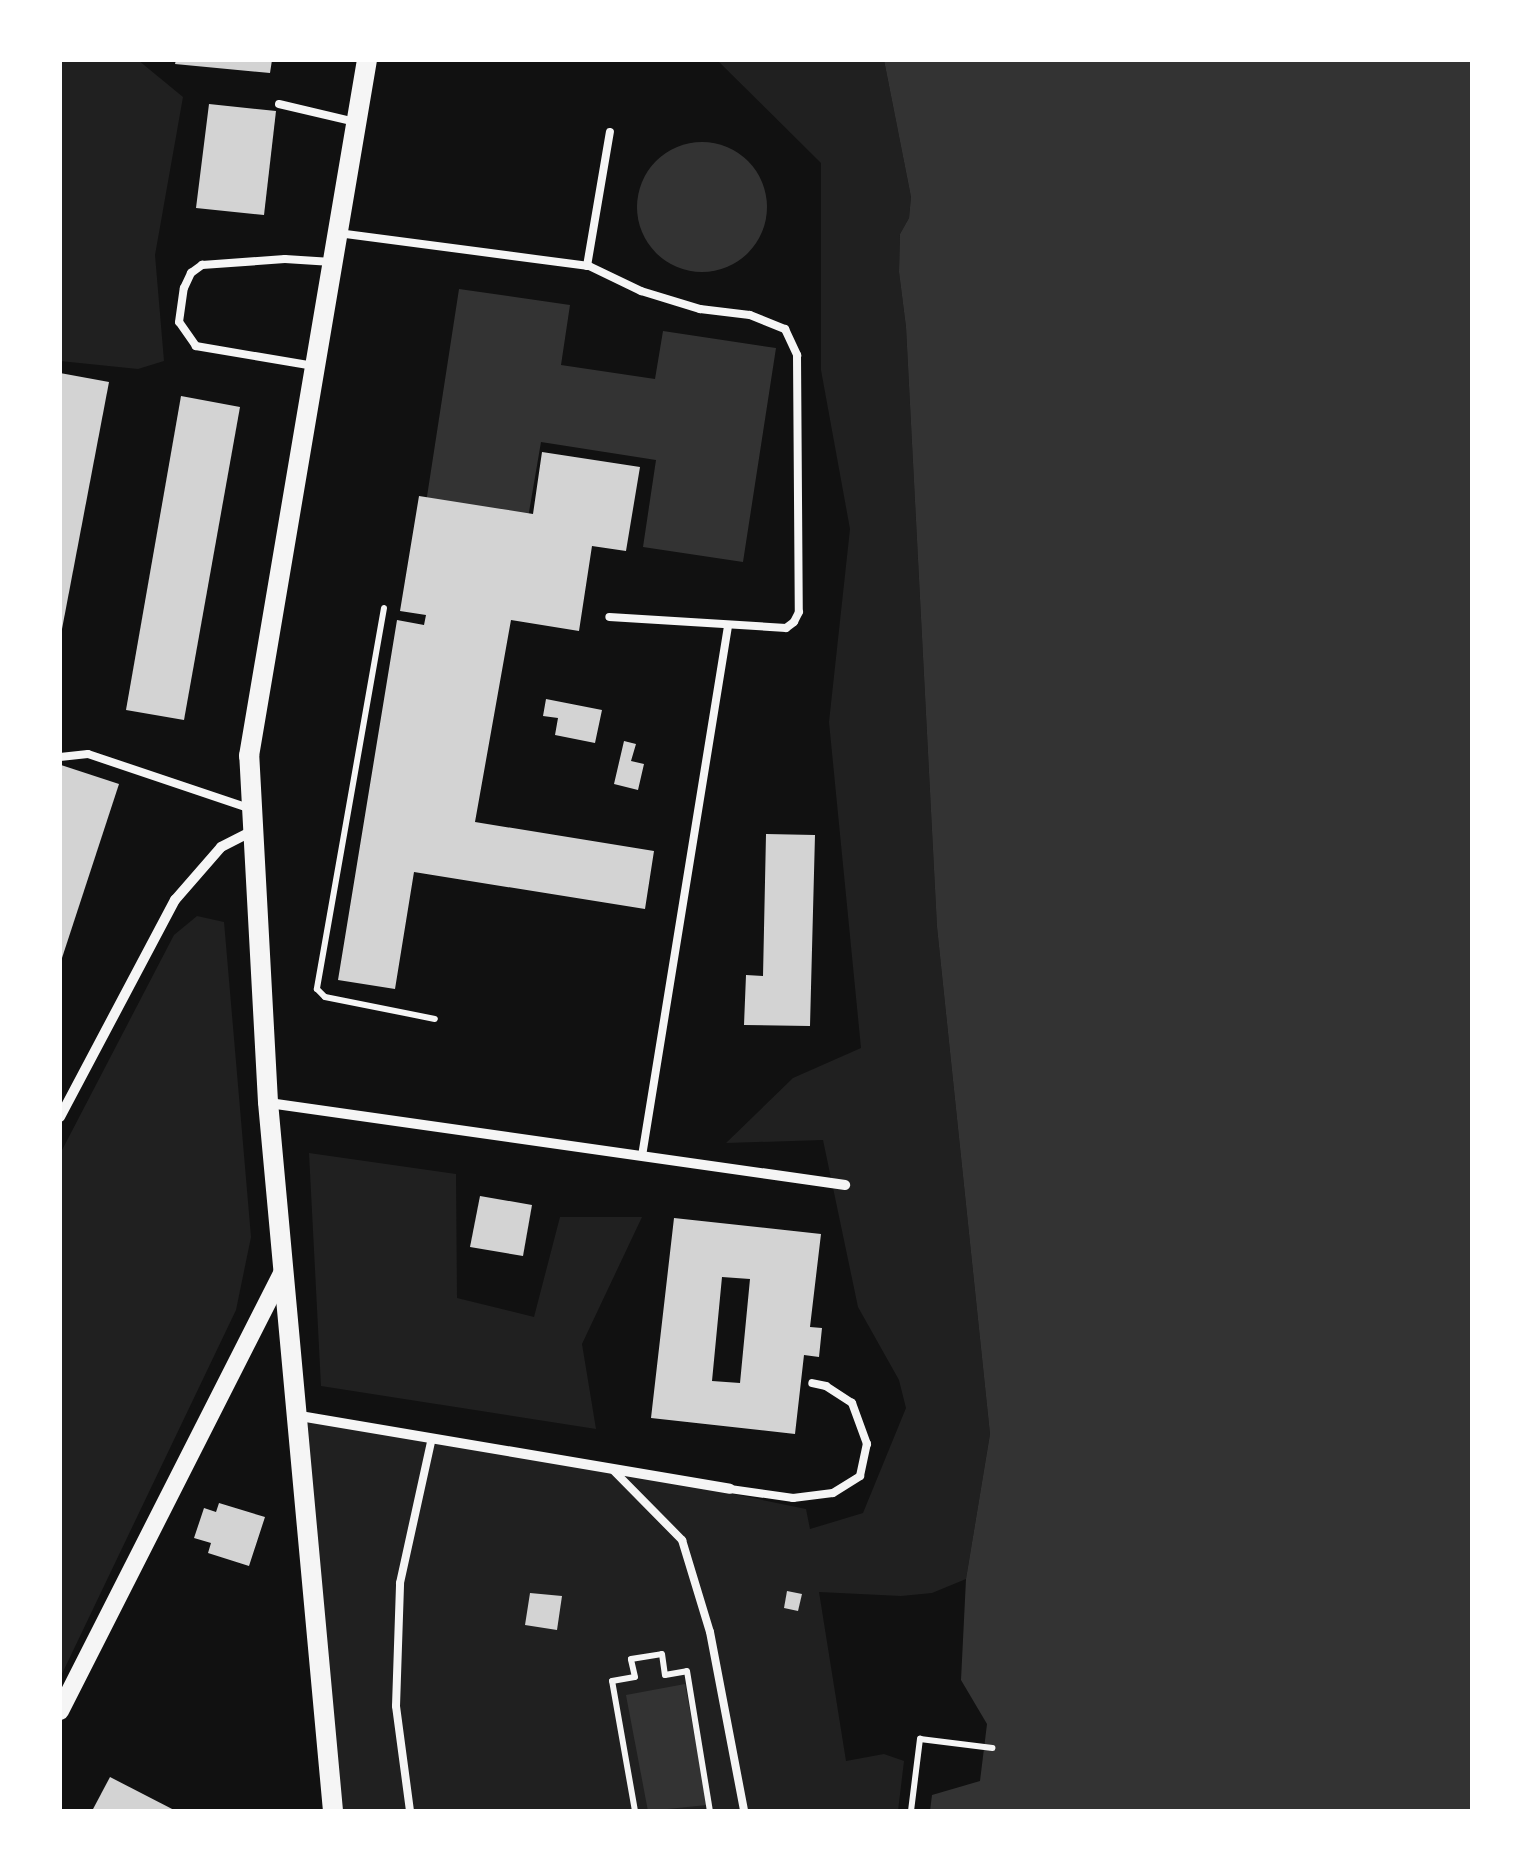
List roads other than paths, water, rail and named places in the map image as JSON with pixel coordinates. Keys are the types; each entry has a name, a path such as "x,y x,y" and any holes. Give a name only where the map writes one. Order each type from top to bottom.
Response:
{"main road":[{"path":"333,1811 300,1416 268,1102 248,756 368,60"}],"street":[{"path":"60,1117 175,900 221,848 253,820"},
{"path":"268,1102 844,1185"},
{"path":"60,1710 284,1271"},
{"path":"300,1416 730,1489"}],"lane":[{"path":"278,104 356,122"},
{"path":"587,266 610,132"},
{"path":"338,233 587,266 641,290 700,309 750,315 786,329 796,355 799,612 786,628 609,618"},
{"path":"314,366 196,346 186,338 179,322 184,288 190,273 202,266 285,259 332,262"},
{"path":"642,1156 728,626"},
{"path":"60,757 88,754 253,820"},
{"path":"730,1489 793,1498 833,1493 860,1476 868,1444 852,1403 826,1386 812,1384"},
{"path":"410,1811 396,1706 400,1582 432,1438"},
{"path":"612,1469 682,1540 710,1632 744,1811"}]}
